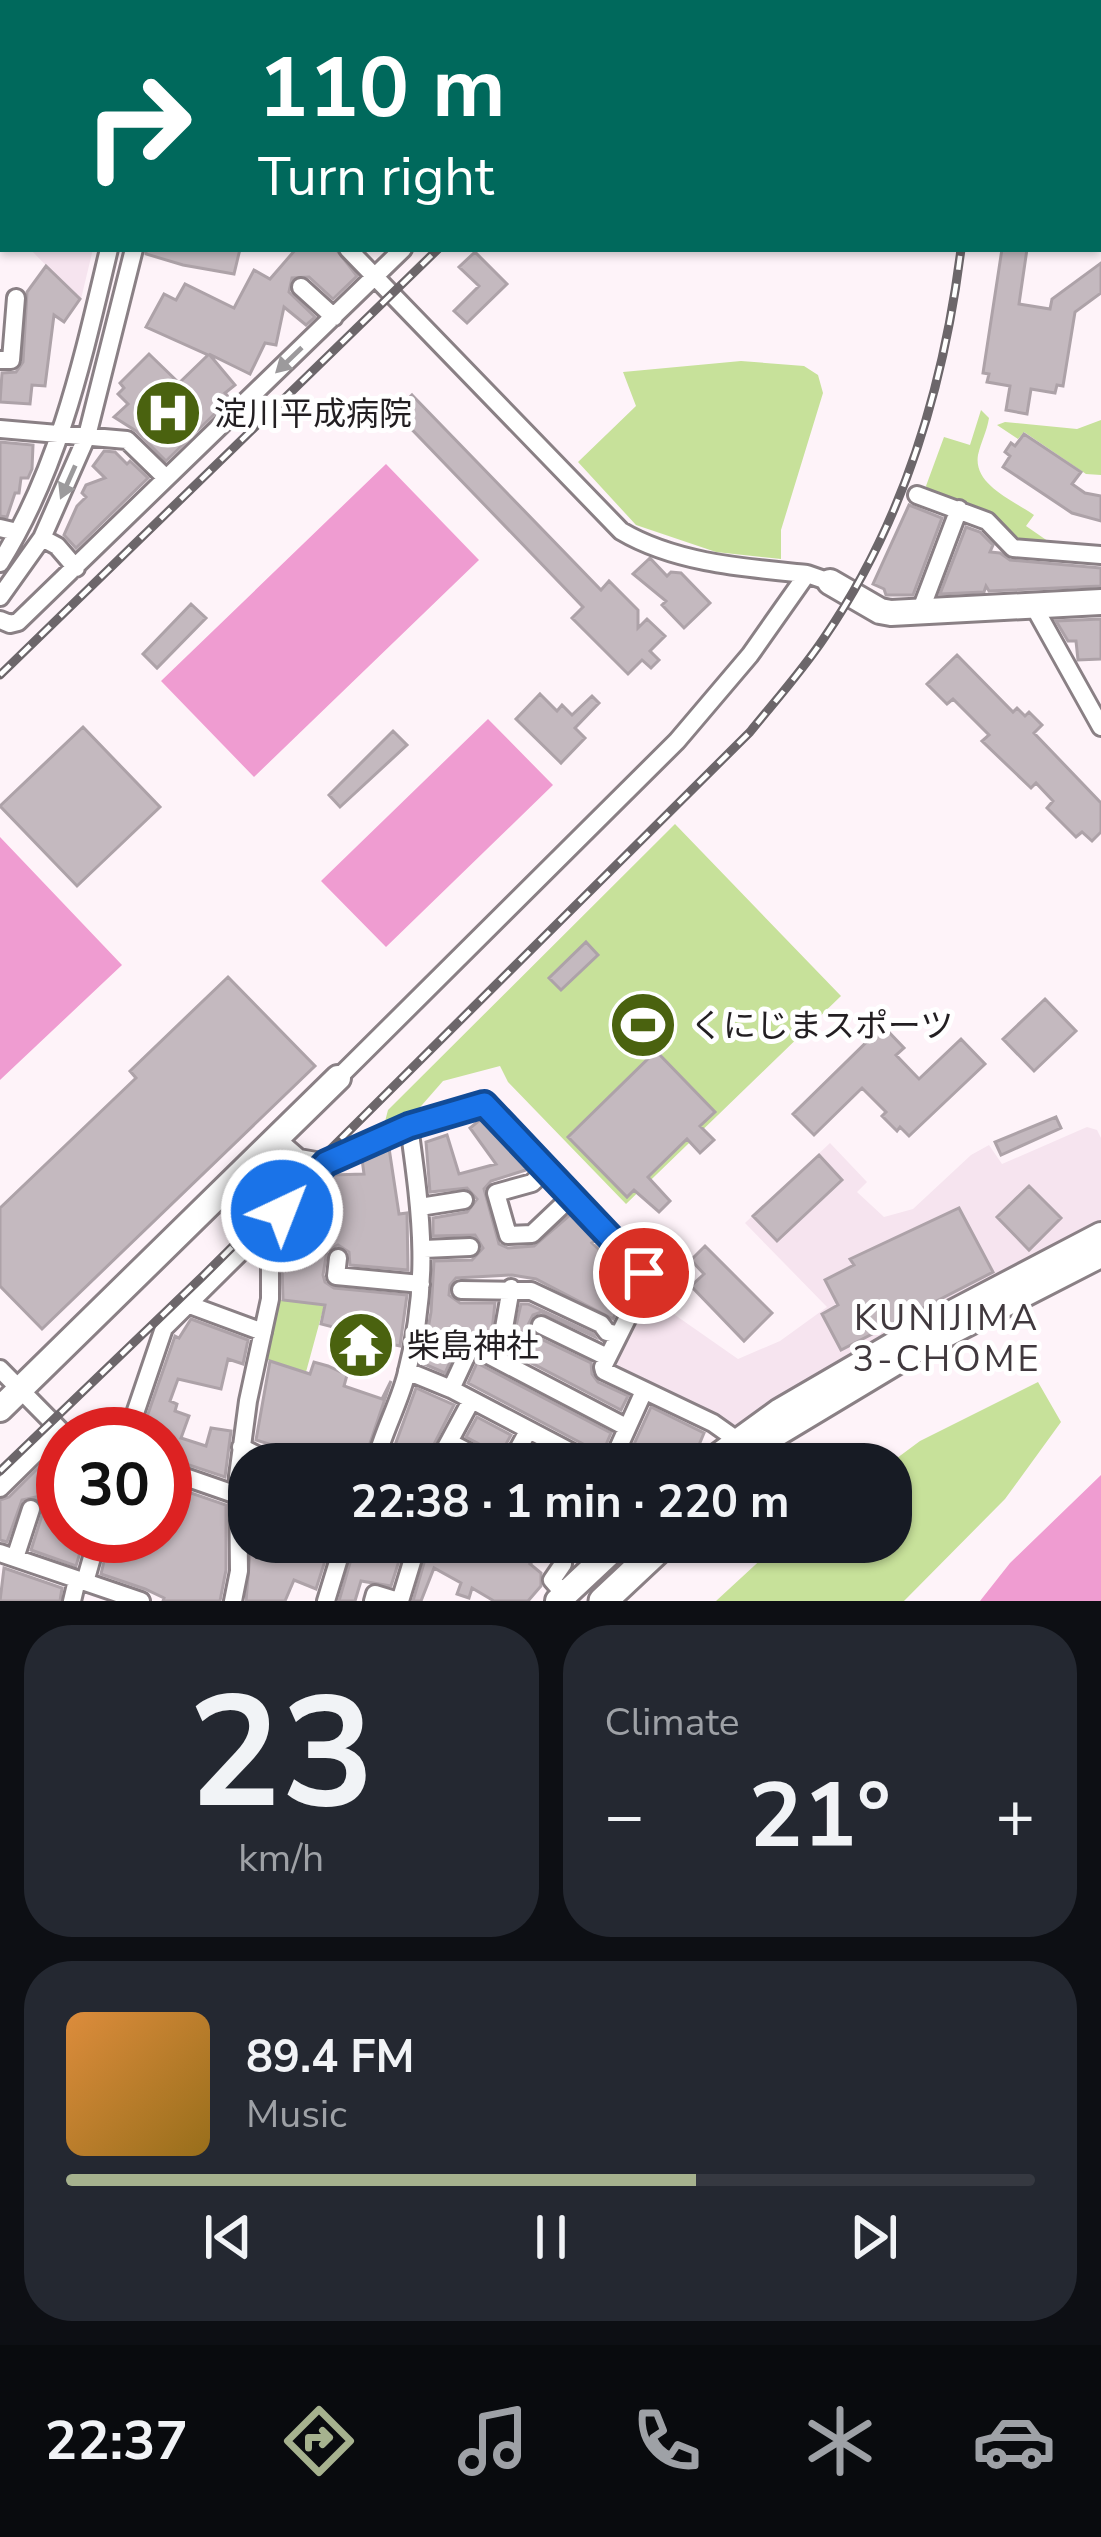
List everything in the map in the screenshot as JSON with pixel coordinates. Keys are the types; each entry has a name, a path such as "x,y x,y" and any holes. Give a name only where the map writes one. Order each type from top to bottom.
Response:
{"main road":[{"path":"754,1443 918,1347 1101,1252"},
{"path":"791,1443 935,1356 1101,1271"},
{"path":"568,1599 615,1563"},
{"path":"603,1601 644,1563"}],"street":[{"path":"0,563 9,530 62,434 109,252"},
{"path":"0,597 42,538 87,436 133,252"},
{"path":"351,252 621,531 641,543 697,559 819,578 880,610 1101,602"},
{"path":"0,620 10,625 18,622 400,252"},
{"path":"301,286 334,316"},
{"path":"0,360 10,360 16,298"},
{"path":"91,320 116,327"},
{"path":"0,429 127,440 166,478"},
{"path":"917,495 987,520 1013,548 1101,555"},
{"path":"920,612 959,509"},
{"path":"42,538 57,546 76,568"},
{"path":"0,1408 677,741 819,578"},
{"path":"1038,605 1038,614 1101,727"},
{"path":"137,1407 164,1328 326,1163 409,1126 484,1104 644,1273 646,1283 604,1371 713,1423 727,1443"},
{"path":"382,1443 407,1371 422,1284 424,1249 409,1126"},
{"path":"277,1139 299,1157 326,1163"},
{"path":"545,1171 532,1183 496,1193 508,1235 532,1234 571,1197"},
{"path":"420,1207 464,1200"},
{"path":"242,1443 270,1299 266,1227"},
{"path":"748,1443 973,1300 1101,1235"},
{"path":"424,1249 470,1247"},
{"path":"338,1258 336,1276 422,1284"},
{"path":"471,1295 511,1288 531,1291 619,1335"},
{"path":"511,1288 512,1318"},
{"path":"187,1304 263,1331"},
{"path":"541,1325 608,1357"},
{"path":"451,1389 471,1346 626,1427"},
{"path":"0,1369 37,1407"},
{"path":"407,1371 552,1443"},
{"path":"620,1443 644,1391"},
{"path":"449,1442 471,1400"},
{"path":"521,1443 528,1431"},
{"path":"0,1488 36,1455"},
{"path":"192,1479 228,1492"},
{"path":"32,1509 8,1555 141,1601"},
{"path":"72,1601 88,1563"},
{"path":"233,1601 239,1563"},
{"path":"326,1601 338,1563"},
{"path":"373,1601 375,1594 399,1601 411,1563"},
{"path":"563,1564 552,1580 568,1599 602,1563"}],"shaded area":[{"path":"33,252 92,252 81,299"},
{"path":"386,464 479,560 254,777 161,681"},
{"path":"488,719 553,785 386,947 321,881"},
{"path":"0,837 122,965 0,1080"},
{"path":"1087,1127 1097,1130 1101,1138 1101,1225 896,1328 734,1428 617,1371 612,1362 645,1294 738,1359 780,1341 827,1307 745,1223 830,1143 867,1182 857,1192 884,1217 913,1209 971,1155 989,1145 1002,1164"},
{"path":"1101,1475 1101,1601 980,1601 1010,1563"}],"green space":[{"path":"741,361 804,366 818,375 823,393 781,530 781,559 716,552 636,525 578,462 636,406 623,372"},
{"path":"981,410 989,418 978,455 982,475 996,491 1034,515 1026,526 1055,546 1014,542 929,492 926,486 944,437 970,445"},
{"path":"1101,420 1101,475 1086,474 1024,432 1018,439 997,425 1077,429"},
{"name":"くにじまスポーツ","path":"675,824 841,996 626,1204 508,1082 500,1066 443,1081 408,1121 382,1133 388,1110"},
{"path":"275,1299 324,1306 306,1372 262,1358"},
{"path":"1038,1382 1061,1422 1005,1499 904,1601 716,1601 757,1563 912,1563 912,1447"}],"building":[{"path":"146,252 239,252 234,274"},
{"path":"293,252 338,252 357,276 333,299 309,277 292,278 289,292 315,317 306,325 284,307 276,345 265,343 250,374 209,354 235,385 225,393 230,399 166,461 114,417 128,404 118,394 124,388 120,383 149,354 179,383 208,355 146,327 164,294 176,300 185,284 234,308 254,270 270,279"},
{"path":"475,252 507,284 467,323 454,311 479,286 459,267"},
{"path":"1002,252 1027,252 1019,304 1050,309 1052,299 1101,263 1101,293 1075,312 1063,386 1057,385 1055,393 1031,389 1027,414 1006,410 1010,386 987,382 989,374 983,373"},
{"path":"46,266 80,299 64,322 54,315 45,386 32,385 30,404 0,402 2,373 16,372 23,362 27,292"},
{"path":"412,395 601,590 609,581 638,610 638,628 647,619 665,636 650,651 659,660 651,668 642,660 628,674 572,618 583,607 395,412"},
{"path":"1024,434 1081,472 1072,484 1101,496 1101,521 1072,513 1003,467 1010,456 1005,452"},
{"path":"0,442 33,445 32,469 28,478 21,478 7,517 0,516"},
{"path":"104,451 115,452 127,464 130,461 148,478 76,548 64,535 86,497 82,493 86,485 105,478 93,466"},
{"path":"909,505 942,518 913,595 886,595 873,584"},
{"path":"966,527 980,532 993,545 990,552 1010,560 1101,568 1101,586 989,591 986,586 984,592 940,594"},
{"path":"650,558 667,576 681,573 710,603 684,628 662,605 666,601 633,574"},
{"path":"191,604 206,618 157,668 143,654"},
{"path":"1101,619 1101,659 1078,660 1076,641 1068,641 1056,621"},
{"path":"957,655 1013,712 1017,708 1025,716 1029,712 1042,725 1034,733 1101,803 1101,832 1092,841 1082,832 1076,837 1047,808 1053,801 1036,783 1031,788 982,741 989,735 953,699 947,704 927,684"},
{"path":"540,694 557,711 562,705 572,715 592,696 599,703 575,728 585,738 561,763 516,719"},
{"path":"83,727 160,807 77,886 0,806"},
{"path":"393,731 407,745 340,807 329,795"},
{"path":"586,942 598,955 561,990 549,978"},
{"path":"228,977 315,1066 42,1329 0,1286 0,1208 136,1078 130,1071"},
{"path":"1045,999 1076,1031 1034,1071 1003,1039"},
{"path":"883,1026 904,1048 896,1055 919,1079 961,1039 985,1064 909,1136 882,1116 886,1112 862,1088 814,1135 793,1114"},
{"path":"656,1051 715,1112 700,1126 714,1140 700,1153 687,1139 648,1177 670,1201 659,1212 634,1190 627,1197 568,1137"},
{"path":"1056,1117 1061,1128 1001,1155 995,1142"},
{"path":"481,1119 529,1169 491,1181 484,1189 499,1244 534,1246 571,1214 596,1240 592,1243 632,1281 613,1319 536,1279 512,1275 456,1278 449,1295 460,1303 495,1303 492,1331 501,1340 514,1335 521,1304 528,1304 593,1334 595,1337 541,1312 528,1325 535,1336 591,1363 598,1382 628,1396 621,1410 476,1334 460,1340 445,1373 422,1363 434,1261 472,1260 483,1248 475,1235 433,1236 433,1218 467,1212 477,1199 467,1188 430,1192 426,1142 447,1135 459,1174 496,1164 470,1128"},
{"path":"389,1148 399,1214 407,1213 408,1270 350,1265 349,1252 338,1245 327,1251 323,1275 334,1288 407,1295 400,1346 385,1343 384,1351 353,1347 347,1343 349,1331 321,1324 325,1305 283,1300 281,1230 332,1175 364,1174 362,1159"},
{"path":"819,1155 842,1180 777,1241 753,1216"},
{"path":"1029,1186 1061,1218 1029,1250 997,1217"},
{"path":"959,1208 993,1272 841,1350 822,1314 838,1305 825,1280 854,1265 850,1259"},
{"path":"705,1246 772,1313 744,1341 691,1286 704,1274 691,1260"},
{"path":"191,1319 248,1340 243,1364 228,1359 221,1389 178,1379 170,1401 176,1407 150,1407 175,1336 179,1338"},
{"path":"270,1361 310,1374 314,1362 328,1366 347,1375 344,1386 382,1399 391,1381 370,1443 256,1440"},
{"path":"477,1363 611,1433 607,1443 581,1443 468,1383"},
{"path":"416,1388 454,1405 435,1443 396,1443"},
{"path":"651,1407 704,1433 700,1443 635,1443"},
{"path":"477,1417 511,1435 507,1443 477,1443 466,1437"},
{"path":"211,1428 231,1431 225,1477 192,1466 192,1442 206,1446"},
{"path":"36,1470 36,1497 22,1500 7,1542 0,1540 0,1500"},
{"path":"192,1493 226,1505 226,1570 220,1601 163,1601 145,1589 101,1574 104,1563 192,1563"},
{"path":"249,1563 324,1563 316,1589 294,1580 285,1601 246,1601"},
{"path":"350,1563 398,1563 391,1586 361,1581 355,1601 339,1601"},
{"path":"424,1563 531,1563 541,1573 541,1586 528,1601 494,1601 472,1588 469,1598 457,1594 461,1583 434,1568 421,1601 413,1601"},
{"path":"4,1568 62,1588 60,1601 0,1601"}],"railway":[{"path":"0,675 435,252"},
{"path":"0,1471 750,732 798,674 852,594 898,501 944,351 961,252"}],"place":[{"name":"淀川平成病院","path":"168,413"},
{"name":"くにじまスポーツ","path":"643,1025"},
{"name":"柴島神社","path":"361,1345"}],"district":[{"name":"KUNIJIMA 3-CHOME","path":"947,1338"}],"route":[{"path":"282,1211 326,1163 409,1126 484,1104 644,1273"}]}
